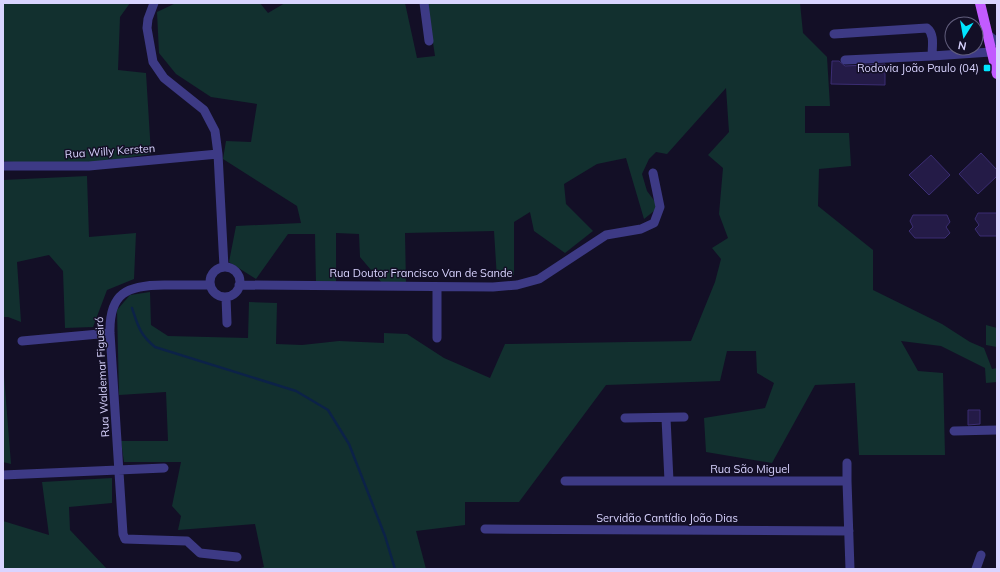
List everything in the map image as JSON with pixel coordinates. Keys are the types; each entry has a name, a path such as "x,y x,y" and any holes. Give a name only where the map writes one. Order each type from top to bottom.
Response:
{"main road":[{"path":"980,3 997,74"}],"street":[{"path":"154,3 149,15 147,28 153,62 164,78 204,110 209,116 215,132 218,154 224,267"},
{"path":"424,3 430,41"},
{"path":"834,34 927,28 931,31 932,36 932,56"},
{"path":"988,35 997,42"},
{"path":"845,60 991,52"},
{"name":"Rua Willy Kersten","path":"3,166 89,166 218,154"},
{"name":"Rua Doutor Francisco Van de Sande","path":"239,285 506,287 528,283 548,274 606,235 649,226 657,218 660,207 653,173"},
{"path":"224,267 236,272 239,285 235,293 226,297 217,295 210,285 210,280 215,271 224,267"},
{"name":"Rua Waldemar Figueiró","path":"210,285 142,285 127,290 120,295 112,308 110,333 123,529 125,539 187,540 200,552 237,557"},
{"path":"437,287 437,338"},
{"path":"226,297 227,323"},
{"path":"22,341 110,333"},
{"path":"625,418 684,417"},
{"path":"666,418 669,481"},
{"path":"954,431 997,430"},
{"path":"847,463 850,569"},
{"path":"3,475 164,468"},
{"name":"Rua São Miguel","path":"565,481 847,482"},
{"name":"Servidão Cantídio João Dias","path":"485,528 848,531"},
{"path":"976,569 981,555"}],"green space":[{"path":"3,3 130,3 120,17 118,70 146,73 151,154 91,163 33,164 3,161"},
{"path":"176,3 260,3 268,13 285,3 405,3 417,58 435,56 427,3 800,3 803,33 827,57 830,106 805,106 805,133 849,133 851,166 819,169 818,206 873,250 873,290 942,324 970,342 984,348 992,369 997,368 997,382 986,383 985,368 941,346 901,341 918,371 943,373 945,455 859,455 855,383 815,385 772,463 706,452 704,418 765,408 774,383 757,373 756,351 727,351 720,381 606,385 519,502 465,502 465,525 416,531 426,569 257,569 264,567 255,524 178,530 181,516 172,506 181,462 124,462 121,441 168,441 166,392 119,395 117,310 130,295 150,292 151,325 168,336 248,338 249,302 277,303 276,344 302,345 339,341 384,343 384,333 407,334 444,358 490,378 505,344 691,341 715,282 721,259 712,248 728,238 719,214 723,168 708,155 729,132 726,88 667,154 656,152 649,159 642,174 647,191 659,207 644,219 626,158 597,164 564,184 566,204 593,231 565,253 534,231 530,212 514,222 514,275 497,279 494,231 405,233 406,284 382,283 360,257 359,234 336,233 336,283 316,283 315,234 288,234 256,279 229,262 236,226 301,223 297,206 223,159 226,141 251,142 257,104 211,97 176,74 159,53 157,12"},
{"path":"87,176 89,237 136,233 134,279 107,290 93,327 65,328 63,271 49,255 17,262 21,322 8,317 3,317 3,180"},
{"path":"986,325 997,328 997,347 986,345"},
{"path":"3,363 11,464 3,462"},
{"path":"112,478 112,503 69,507 70,530 107,569 3,569 3,521 49,535 42,482"}],"building":[{"path":"832,61 839,61 845,66 885,64 885,85 831,84"},
{"path":"981,153 997,170 997,176 978,194 959,174"},
{"path":"931,155 950,175 929,195 909,175"},
{"path":"978,213 997,213 997,236 980,236 975,229 979,225 975,219"},
{"path":"913,215 947,215 950,222 946,227 950,233 945,238 915,238 909,231 913,227 910,221"},
{"path":"968,410 980,410 980,424 968,425"}],"waterway":[{"path":"132,308 140,330 155,347 296,391 328,410 349,444 385,536 395,569"}],"place":[{"name":"Rodovia João Paulo (04)","path":"987,68"}]}
